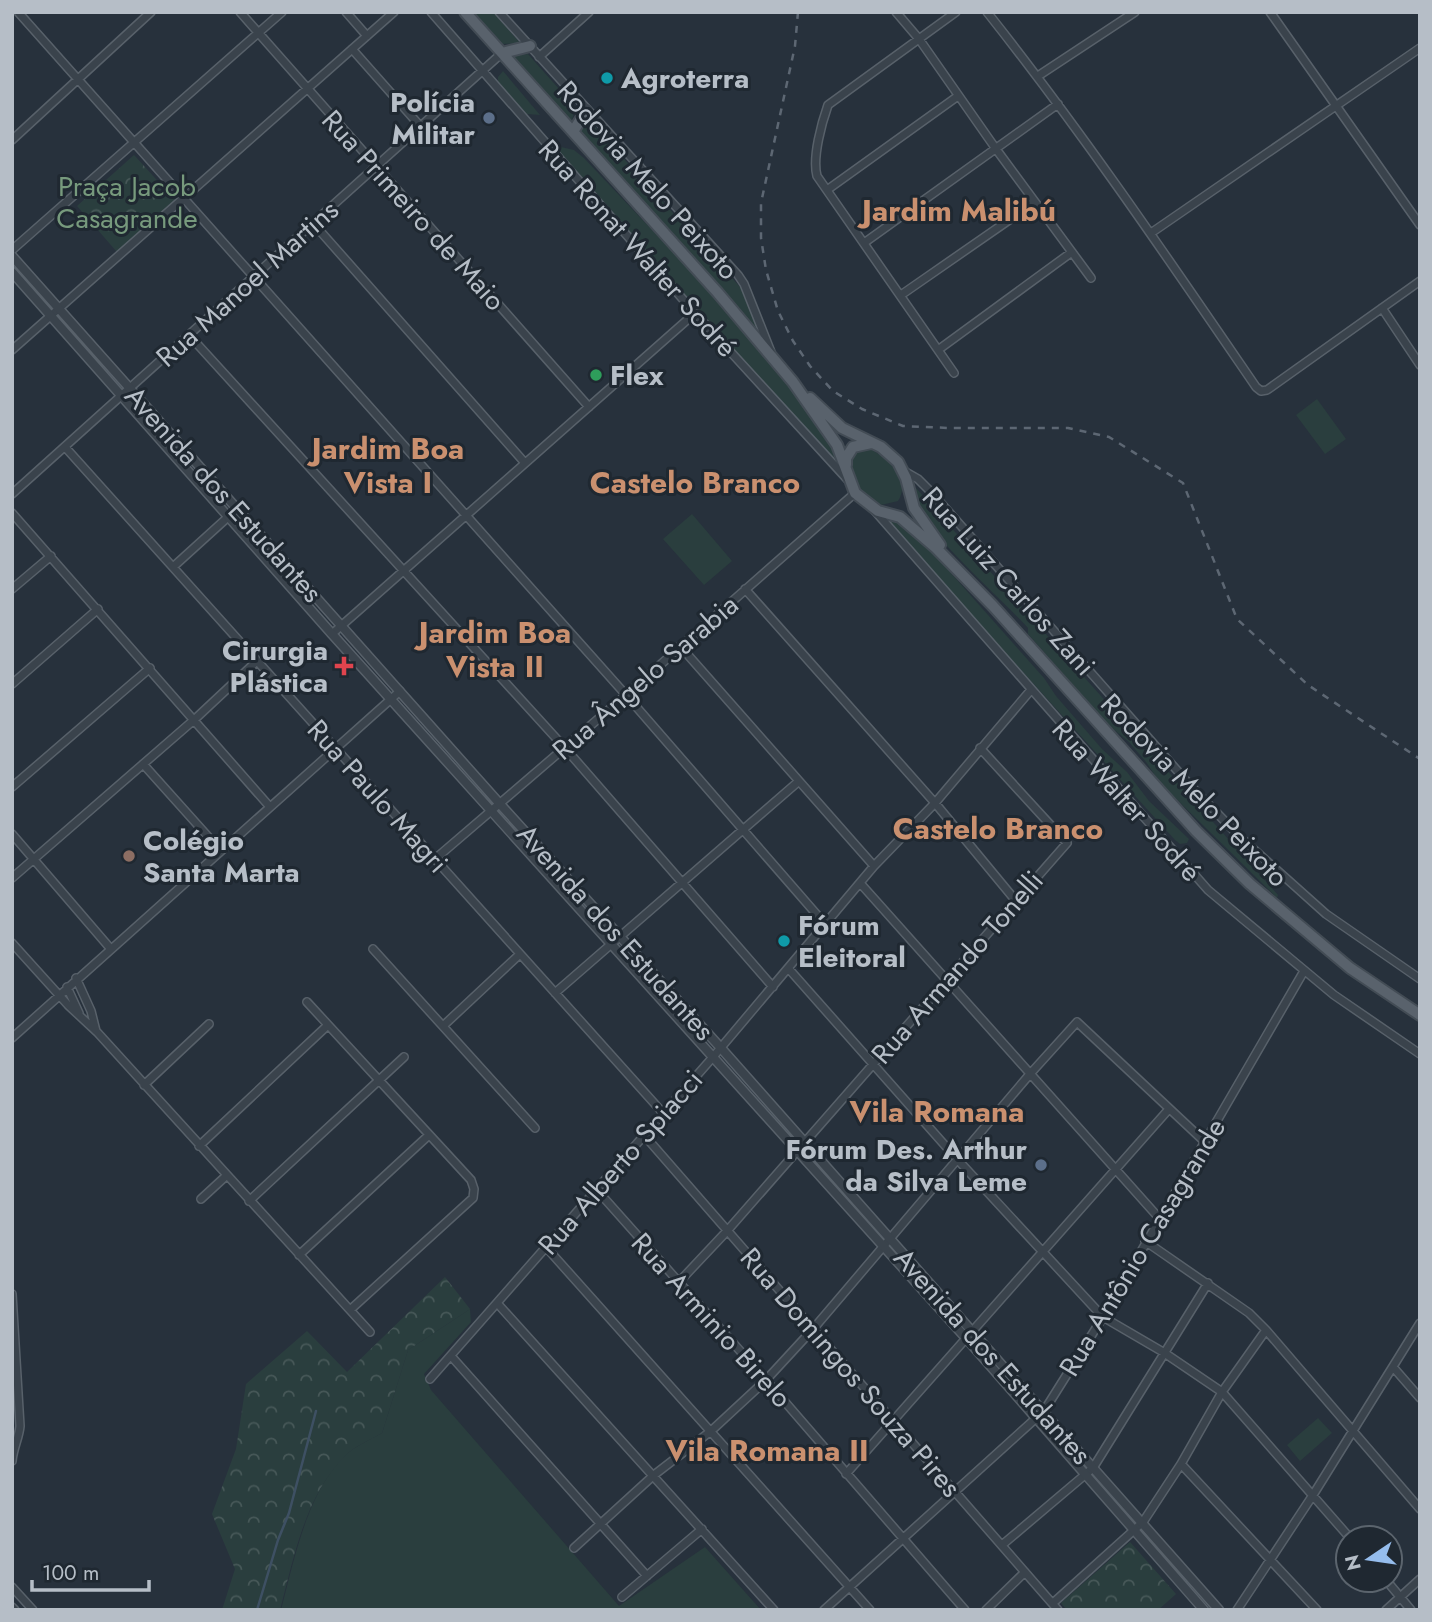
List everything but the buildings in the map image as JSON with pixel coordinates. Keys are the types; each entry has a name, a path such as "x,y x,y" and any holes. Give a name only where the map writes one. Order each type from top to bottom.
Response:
{"main road":[{"name":"Rodovia Melo Peixoto","path":"465,12 573,130 793,382 842,428 889,453 903,470 914,508 960,572"},
{"path":"502,53 530,46"},
{"path":"573,130 586,111"},
{"name":"Rodovia Melo Peixoto","path":"793,382 836,445 855,493 871,507 900,517 960,572 1223,859 1329,951 1385,993 1420,1015"},
{"path":"846,465 846,458 853,447 870,443"},
{"path":"884,512 902,506 909,493"}],"street":[{"path":"18,12 626,695 825,924"},
{"path":"12,140 151,12"},
{"name":"Rua Primeiro de Maio","path":"240,12 375,168 589,407"},
{"path":"12,253 282,12"},
{"path":"346,12 367,36"},
{"path":"12,350 394,12"},
{"name":"Rua Ronat Walter Sodré","path":"431,12 695,313 849,481"},
{"path":"499,12 586,111 738,275 774,360"},
{"path":"539,57 589,12"},
{"path":"895,12 919,39 1091,278"},
{"path":"954,373 815,171 828,104 956,12"},
{"path":"987,12 1038,76 1261,391 1267,390 1420,281"},
{"path":"1038,76 1135,12"},
{"path":"1270,12 1420,225"},
{"path":"1151,233 1420,48"},
{"path":"352,49 421,127"},
{"name":"Rua Manoel Martins","path":"12,494 502,53"},
{"path":"827,190 958,96"},
{"path":"864,243 1058,104"},
{"path":"901,295 1035,202"},
{"path":"313,223 525,463"},
{"name":"Avenida dos Estudantes","path":"12,253 341,626 720,1047 886,1243"},
{"path":"938,350 1072,253"},
{"name":"Avenida dos Estudantes","path":"12,272 332,634 713,1057 969,1335 1044,1411 1219,1610"},
{"path":"1382,308 1420,365"},
{"path":"332,634 695,313"},
{"path":"189,335 565,748 773,987"},
{"path":"174,454 183,446"},
{"name":"Rua Paulo Magri","path":"65,447 663,1114"},
{"name":"Rua Luiz Carlos Zani","path":"903,470 918,479 932,493 1190,785 1241,836 1326,914 1420,979"},
{"name":"Rua Ângelo Sarabia","path":"435,859 855,493"},
{"name":"Rua Walter Sodré","path":"871,507 1030,691 1208,890 1334,995 1420,1054"},
{"path":"173,567 238,508"},
{"path":"12,513 270,807"},
{"path":"12,589 51,556"},
{"path":"745,589 935,803 1016,901"},
{"path":"12,684 98,609"},
{"path":"680,646 874,866"},
{"path":"12,878 195,719 257,661"},
{"path":"12,787 150,668"},
{"path":"12,1038 400,691"},
{"name":"Rua Alberto Spiacci","path":"430,1379 713,1057 874,866 935,803 1030,691"},
{"name":"Rua Armando Tonelli","path":"678,1283 727,1231 1067,843 980,748"},
{"path":"143,765 221,851"},
{"path":"555,993 799,780"},
{"path":"12,834 110,948"},
{"path":"860,883 1159,1218"},
{"path":"12,943 370,1332"},
{"path":"373,948 535,1128"},
{"path":"443,1026 520,954"},
{"path":"788,968 957,1159 1103,1317 1163,1352 1222,1392 1338,1524"},
{"name":"Rua Antônio Casagrande","path":"824,1610 1044,1411 1103,1317 1304,971"},
{"path":"76,978 96,1032"},
{"path":"67,987 81,1017"},
{"path":"307,1002 471,1180 474,1189 473,1198 350,1310"},
{"path":"574,1548 600,1522 654,1475 711,1431 766,1380 814,1328 1077,1022 1205,1142"},
{"path":"144,1085 209,1024"},
{"path":"199,1146 328,1026"},
{"path":"249,1201 404,1057"},
{"path":"846,1474 1169,1109"},
{"path":"299,1255 429,1135"},
{"name":"Rua Domingos Souza Pires","path":"644,1135 1055,1607"},
{"path":"201,1199 226,1176"},
{"name":"Rua Arminio Birelo","path":"596,1189 965,1610"},
{"path":"1145,1241 1208,1283 1266,1329 1420,1509"},
{"path":"545,1246 870,1610"},
{"path":"1002,1545 1093,1468 1208,1283"},
{"path":"12,1294 20,1426 12,1461"},
{"path":"497,1303 774,1610"},
{"path":"1237,1610 1313,1495 1420,1323"},
{"path":"1055,1607 1143,1522 1181,1464 1222,1392 1266,1329"},
{"name":"Avenida dos Estudantes","path":"969,1335 1037,1419 1204,1610"},
{"path":"452,1356 647,1576"},
{"path":"1393,1367 1420,1398"},
{"path":"1181,1464 1317,1610"},
{"path":"622,1597 702,1529"},
{"path":"986,1610 1025,1572"},
{"path":"1183,1586 1191,1578"},
{"path":"1386,1610 1420,1578"},
{"path":"12,1587 29,1608"},
{"path":"1398,1594 1411,1610"}],"green space":[{"path":"473,12 493,12 520,43 503,44"},
{"path":"528,54 576,108 571,122 510,56"},
{"path":"503,71 540,115 527,114 498,82"},
{"path":"586,117 741,288 764,345 695,268 640,198 579,131"},
{"path":"561,147 574,150 584,158 793,382 834,443 850,486 555,150"},
{"name":"Praça Jacob Casagrande","path":"134,155 175,200 117,252 77,206"},
{"path":"1317,399 1346,439 1325,454 1296,415"},
{"path":"869,448 890,463 900,477 902,493 898,501 881,505 859,490 848,461 855,449"},
{"path":"916,488 1278,895 1277,898 1160,783 1129,742 1107,724 1028,634 1028,628 947,546 920,512 915,498"},
{"path":"692,514 732,561 704,585 663,539"},
{"path":"891,517 909,529 942,563 1044,678 1102,749 1127,772 1149,801 1189,839 1187,843 1180,844 1175,840 885,520"},
{"path":"445,1277 470,1309 408,1350 382,1433 349,1452 320,1489 296,1549 280,1610 222,1610 235,1569 212,1514 236,1449 246,1384 307,1331 347,1372"},
{"path":"470,1309 471,1322 424,1374 431,1390 619,1606 705,1547 761,1610 281,1610 304,1525 323,1484 349,1452 382,1433 408,1350"},
{"path":"1318,1418 1332,1433 1300,1461 1287,1445"},
{"path":"1130,1542 1176,1594 1158,1610 1067,1610 1061,1603"}],"waterway":[{"path":"257,1610 289,1513 316,1411"}],"railway":[{"path":"798,12 795,46 761,203 761,238 766,270 778,311 793,341 810,366 833,391 862,409 903,426 1068,428 1109,437 1183,483 1237,619 1308,685 1420,759"}],"place":[{"name":"Agroterra","path":"607,78"},
{"name":"Polícia Militar","path":"489,118"},
{"name":"Flex","path":"596,375"},
{"name":"Cirurgia Plástica","path":"344,666"},
{"name":"Colégio Santa Marta","path":"129,856"},
{"name":"Fórum Eleitoral","path":"784,941"},
{"name":"Fórum Des. Arthur da Silva Leme","path":"1041,1165"}],"district":[{"name":"Jardim Malibú","path":"959,211"},
{"name":"Jardim Boa Vista I","path":"388,466"},
{"name":"Castelo Branco","path":"695,483"},
{"name":"Jardim Boa Vista II","path":"495,650"},
{"name":"Castelo Branco","path":"998,829"},
{"name":"Vila Romana","path":"937,1112"},
{"name":"Vila Romana II","path":"767,1451"}]}
